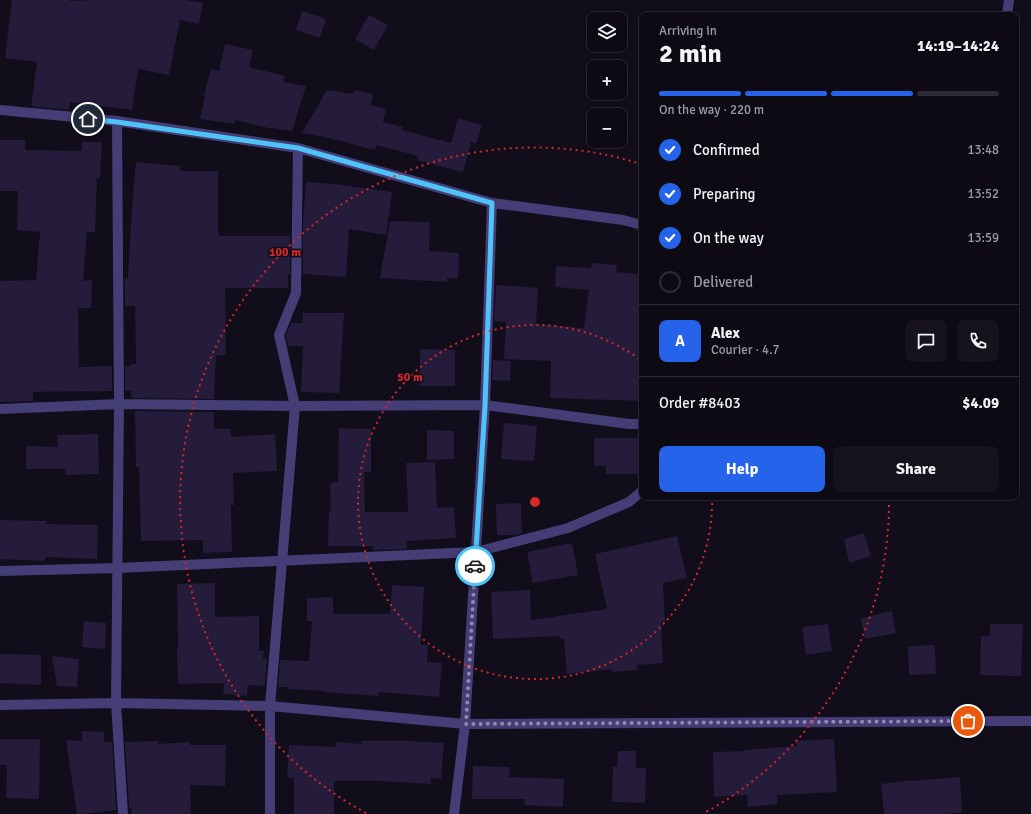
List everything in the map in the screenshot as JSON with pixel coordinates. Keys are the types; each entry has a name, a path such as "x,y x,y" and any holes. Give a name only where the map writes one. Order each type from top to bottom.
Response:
{"street":[{"path":"1007,12 1009,0"},
{"path":"0,110 117,122 298,148 492,203 623,220 639,224"},
{"path":"117,122 120,404 116,703 123,814"},
{"path":"270,814 270,706 295,406 279,336 296,293 298,148"},
{"path":"454,814 466,724 485,406 492,203"},
{"path":"0,409 120,404 485,406 639,424"},
{"path":"0,570 118,568 476,552 568,528 629,502 639,494"},
{"path":"0,704 116,703 270,706 466,724 1031,721"}],"building":[{"path":"12,0 185,0 203,3 199,24 180,20 169,75 138,69 132,110 70,102 69,110 31,106 37,62 5,58"},
{"path":"302,11 326,19 320,38 296,30"},
{"path":"369,15 388,25 374,50 355,39"},
{"path":"225,44 253,50 249,67 285,76 283,82 306,86 292,131 272,129 236,120 235,124 200,119 204,95 211,69 219,71"},
{"path":"327,90 353,94 354,90 373,94 371,105 386,109 383,122 403,127 402,130 451,143 458,118 482,125 476,144 471,142 463,172 417,160 418,156 377,145 375,150 325,137 302,133"},
{"path":"0,140 25,140 25,150 82,151 82,142 102,142 100,178 97,178 95,232 87,232 83,281 92,280 91,308 78,308 79,367 112,366 112,391 33,392 33,401 0,402 0,281 36,280 40,232 17,230 18,191 0,191"},
{"path":"136,162 180,166 180,171 218,171 219,236 290,236 290,274 288,274 288,288 225,288 226,355 216,355 214,399 131,398 131,391 125,391 125,366 136,364 135,306 125,306 125,279 128,278"},
{"path":"306,182 335,184 392,192 386,235 349,229 346,277 303,274 303,222"},
{"path":"390,221 430,222 429,251 459,253 458,279 447,278 447,282 380,278"},
{"path":"592,263 617,265 616,272 639,274 639,401 550,398 551,361 504,359 506,322 494,321 496,285 538,288 536,324 584,328 589,290 555,287 556,266 591,268"},
{"path":"303,313 344,313 339,393 301,392 303,346 288,346 286,335 291,323 303,323"},
{"path":"420,349 455,350 455,386 420,386"},
{"path":"493,360 511,361 510,381 492,380"},
{"path":"135,411 214,412 214,429 231,429 231,437 275,434 277,471 233,473 234,505 231,505 232,552 203,553 203,540 141,541 139,467 136,467"},
{"path":"504,423 537,426 534,461 501,459"},
{"path":"339,428 371,429 371,472 364,472 365,512 408,512 406,463 435,462 437,508 454,507 456,538 407,541 407,549 373,550 373,546 328,546 329,511 331,511 330,483 338,482"},
{"path":"427,430 454,431 454,459 427,460"},
{"path":"98,434 99,474 65,475 65,469 26,469 26,446 58,447 57,435"},
{"path":"594,438 639,438 639,474 606,474 606,466 594,466"},
{"path":"521,503 522,533 517,535 497,535 496,504"},
{"path":"0,520 46,521 46,524 98,525 97,559 45,557 45,561 0,559"},
{"path":"864,533 871,556 849,563 844,539"},
{"path":"677,536 687,578 663,583 665,622 661,622 663,663 637,665 637,670 612,672 612,669 567,674 564,639 560,639 560,636 493,639 491,592 530,590 531,620 607,609 595,554"},
{"path":"572,543 578,575 533,583 527,552"},
{"path":"215,583 215,617 259,616 259,651 264,651 263,659 267,659 265,686 248,685 247,696 223,694 224,683 178,684 177,584"},
{"path":"392,585 424,587 421,645 428,645 427,662 442,663 439,697 379,692 378,696 278,687 280,660 309,661 312,621 307,621 307,598 333,597 333,614 390,614"},
{"path":"892,611 896,633 865,639 861,618"},
{"path":"84,621 106,623 105,649 82,647"},
{"path":"828,624 832,651 806,655 802,627"},
{"path":"990,624 1023,624 1021,676 980,675 981,636 990,636"},
{"path":"935,645 936,674 909,675 908,646"},
{"path":"0,654 41,655 41,685 0,683"},
{"path":"52,656 79,659 77,687 57,686"},
{"path":"82,731 104,732 104,742 112,742 116,810 77,814 66,740 82,741"},
{"path":"0,739 40,739 39,799 6,798 7,765 0,765"},
{"path":"834,739 837,792 777,795 777,804 748,807 747,795 714,797 713,752 744,751 797,746 796,741"},
{"path":"158,741 158,744 190,742 190,745 226,745 225,786 190,785 191,814 132,814 131,808 129,808 125,742"},
{"path":"361,741 444,743 441,779 431,778 431,784 379,781 334,781 334,814 294,814 294,778 287,778 289,745 336,747 336,742 361,744"},
{"path":"618,751 636,751 636,768 646,768 645,803 612,802 613,767 617,767"},
{"path":"473,766 510,767 509,777 564,779 563,807 524,805 525,799 472,799"},
{"path":"960,777 962,812 946,814 884,814 881,784 912,780"}],"way so far":[{"path":"475,566 466,724 968,721"}],"route":[{"path":"88,119 298,148 492,203 485,406 475,566"}]}
